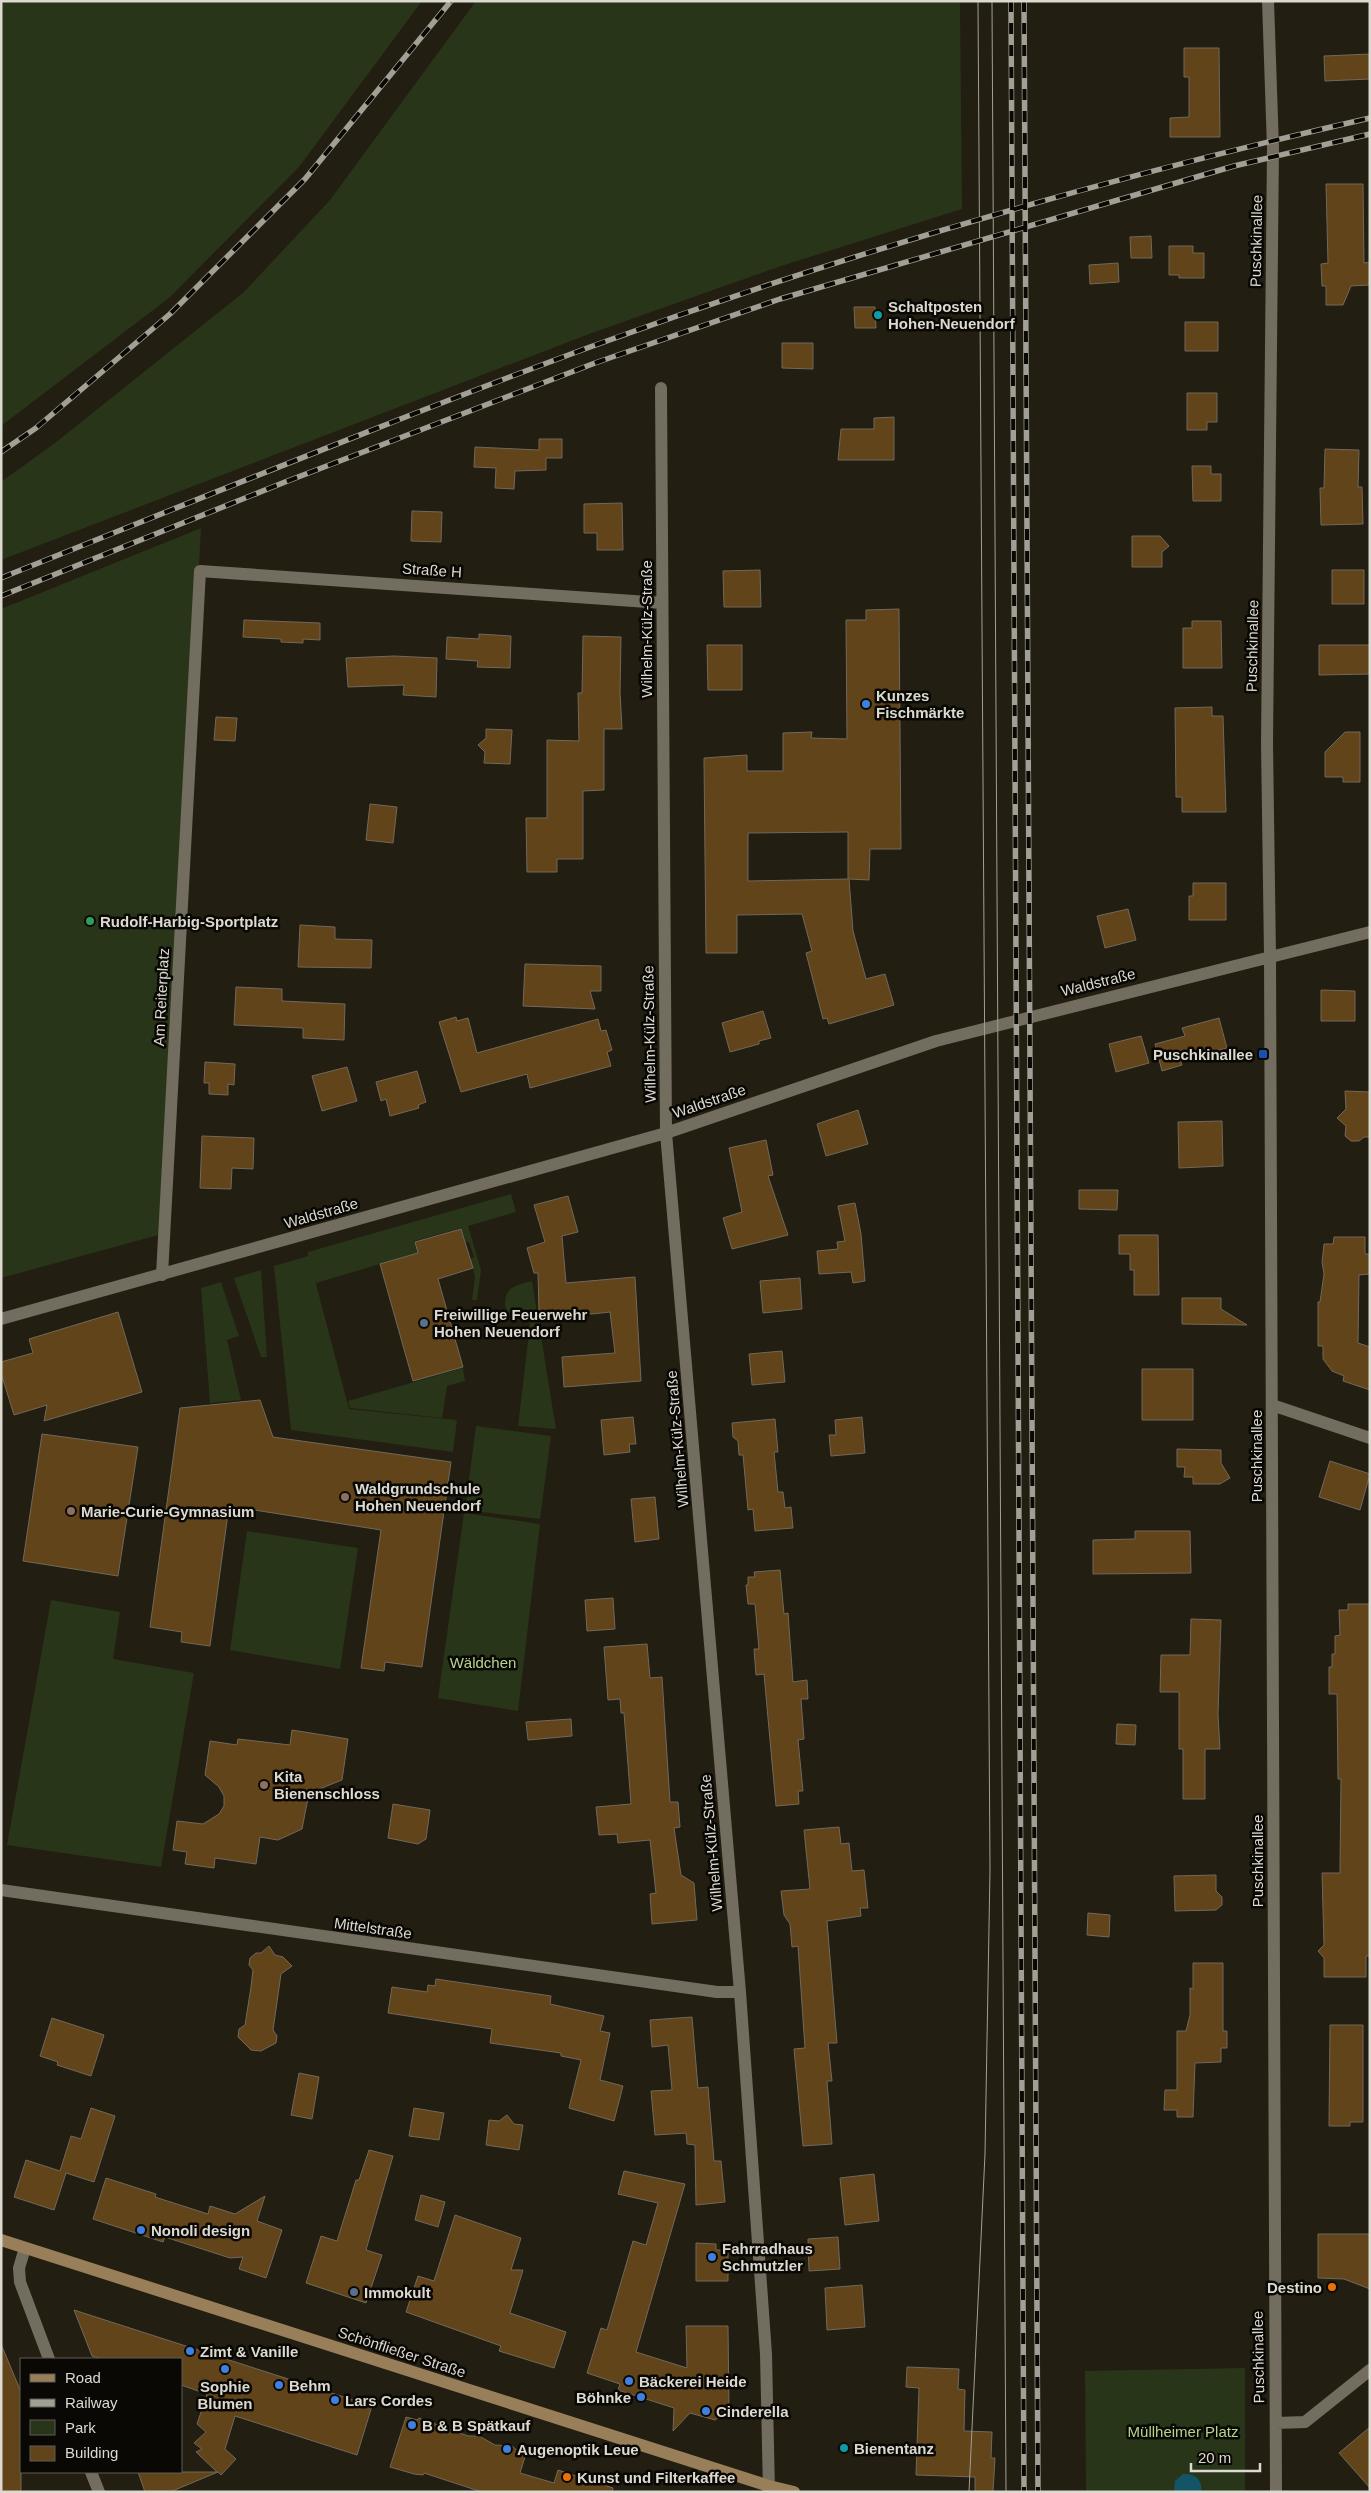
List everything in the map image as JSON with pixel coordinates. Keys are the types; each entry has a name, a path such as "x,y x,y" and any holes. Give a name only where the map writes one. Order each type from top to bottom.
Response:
{"main road":[{"name":"Schönfließer Straße","path":"1,2240 769,2489 794,2492"}],"street":[{"name":"Puschkinallee","path":"1268,1 1273,148 1267,743 1270,956 1276,2492"},
{"name":"Wilhelm-Külz-Straße","path":"661,388 666,1133 740,1992 766,2354 769,2489"},
{"name":"Straße H","path":"200,571 662,603"},
{"name":"Am Reiterplatz","path":"162,1275 200,571"},
{"name":"Waldstraße","path":"1,1319 666,1133 936,1041 1077,1004 1370,932"},
{"path":"1272,1405 1370,1438"},
{"name":"Mittelstraße","path":"1,1890 717,1992 740,1992"},
{"path":"25,2248 19,2268 20,2282 49,2358"},
{"path":"1276,2423 1305,2422 1370,2370"},
{"path":"91,2473 99,2492"}],"green space":[{"path":"1,1 422,1 299,167 169,298 1,426"},
{"path":"476,1 960,1 962,209 781,266 589,334 1,560 1,482 55,443 244,292 330,200"},
{"name":"Rudolf-Harbig-Sportplatz","path":"201,528 162,1234 1,1278 1,609"},
{"path":"511,1194 516,1212 468,1226 481,1270 477,1300 472,1300 475,1276 470,1259 474,1257 469,1242 466,1242 461,1228 414,1241 417,1253 316,1283 311,1265 349,1409 457,1420 453,1452 291,1430 274,1266 308,1256 308,1252"},
{"path":"261,1270 267,1357 261,1357 234,1278"},
{"path":"532,1281 556,1429 518,1426 531,1316 510,1313 506,1308 505,1302 510,1289"},
{"path":"221,1282 239,1336 227,1340 241,1400 210,1403 201,1288"},
{"path":"463,1368 465,1381 447,1386 442,1418 350,1408 348,1401"},
{"path":"476,1426 551,1436 540,1519 465,1510"},
{"name":"Wäldchen","path":"464,1513 540,1524 518,1711 438,1698"},
{"path":"247,1531 358,1548 340,1669 230,1650"},
{"path":"51,1600 120,1612 113,1659 194,1673 161,1867 7,1845"},
{"name":"Müllheimer Platz","path":"1245,2368 1245,2492 1086,2492 1085,2371"}],"water":[{"path":"1183,2474 1197,2478 1201,2484 1201,2492 1174,2492 1175,2481"}],"building":[{"path":"1184,48 1219,48 1220,137 1170,137 1170,118 1189,117 1189,77 1184,77"},
{"path":"1370,54 1370,79 1325,81 1324,56"},
{"path":"1326,184 1363,184 1364,263 1370,262 1370,285 1351,286 1343,305 1326,305 1326,286 1322,286 1321,264 1328,263"},
{"path":"1151,236 1152,258 1131,258 1130,237"},
{"path":"1169,246 1193,246 1193,253 1204,253 1204,278 1179,278 1179,275 1169,275"},
{"path":"1118,263 1119,282 1090,284 1089,265"},
{"path":"854,307 875,307 876,328 855,328"},
{"path":"1185,322 1218,322 1218,351 1185,351"},
{"path":"782,343 813,343 813,369 782,368"},
{"path":"1187,393 1217,393 1217,422 1207,422 1207,430 1187,430"},
{"path":"894,417 894,460 838,460 841,429 874,429 874,418"},
{"path":"539,439 562,439 562,458 546,458 546,470 515,471 514,489 495,488 496,468 474,467 475,447 539,450"},
{"path":"1325,449 1359,450 1358,487 1362,487 1363,524 1321,525 1320,488 1324,488"},
{"path":"1192,466 1211,466 1211,474 1221,474 1221,501 1193,501"},
{"path":"622,503 623,550 597,550 597,533 584,533 584,504"},
{"path":"412,511 442,512 441,542 411,541"},
{"path":"1132,536 1160,536 1169,546 1162,552 1162,567 1132,567"},
{"path":"760,570 761,607 724,607 723,571"},
{"path":"1332,570 1364,570 1364,604 1332,604"},
{"path":"899,609 901,849 870,849 869,880 849,879 853,931 866,979 885,974 894,1005 829,1024 827,1018 823,1019 806,953 812,951 802,914 737,915 737,953 706,953 704,758 747,755 747,771 783,771 783,733 812,732 811,738 847,739 846,620 866,620 866,610","holes":["848,832 848,879 748,881 748,833"]},
{"path":"244,620 320,623 320,640 303,639 303,643 281,642 281,639 243,637"},
{"path":"1192,621 1221,621 1222,668 1183,668 1183,628 1192,628"},
{"path":"479,634 511,636 510,668 477,667 478,661 446,659 447,637 479,639"},
{"path":"583,636 621,637 620,692 622,729 604,729 604,790 583,791 583,859 557,859 557,872 527,872 526,818 547,818 547,740 579,741 578,693 582,693"},
{"path":"707,645 742,645 742,690 708,690"},
{"path":"1319,645 1370,645 1370,674 1319,675"},
{"path":"394,656 437,658 436,697 403,695 404,685 348,687 346,658"},
{"path":"1212,707 1212,716 1223,716 1226,812 1182,812 1182,797 1176,797 1175,708"},
{"path":"216,717 237,718 235,741 214,740"},
{"path":"486,729 512,730 510,764 484,763 485,752 478,745 486,738"},
{"path":"1345,732 1360,732 1360,782 1343,782 1343,777 1325,777 1325,752"},
{"path":"370,804 397,807 393,843 366,840"},
{"path":"1193,883 1226,883 1226,920 1189,920 1189,896 1193,896"},
{"path":"1128,909 1136,940 1105,948 1097,916"},
{"path":"300,925 335,927 335,939 372,940 371,968 298,967"},
{"path":"525,964 601,966 601,991 590,991 595,1009 523,1006"},
{"path":"236,987 282,989 282,1001 345,1004 344,1040 303,1038 303,1028 234,1025"},
{"path":"1321,990 1355,991 1355,1021 1321,1021"},
{"path":"763,1011 771,1038 759,1041 759,1044 730,1052 722,1023"},
{"path":"456,1017 457,1021 468,1018 477,1053 598,1019 601,1031 606,1030 612,1050 607,1052 611,1066 530,1088 527,1074 461,1092 439,1022"},
{"path":"1219,1018 1227,1048 1180,1060 1182,1065 1162,1071 1155,1044 1185,1036 1182,1028"},
{"path":"1141,1036 1149,1063 1116,1072 1109,1044"},
{"path":"205,1062 235,1064 234,1085 228,1084 228,1095 209,1094 209,1083 204,1083"},
{"path":"347,1067 357,1101 322,1111 312,1076"},
{"path":"417,1071 426,1102 418,1105 419,1108 390,1116 386,1099 381,1101 376,1082"},
{"path":"1345,1091 1370,1092 1370,1137 1364,1137 1359,1141 1351,1141 1345,1136 1346,1126 1337,1118 1346,1109"},
{"path":"858,1110 868,1144 826,1156 817,1124"},
{"path":"1222,1121 1223,1166 1179,1168 1178,1122"},
{"path":"202,1136 254,1138 253,1169 232,1168 231,1189 200,1188"},
{"path":"766,1140 773,1175 768,1176 788,1235 732,1249 723,1218 742,1212 729,1148"},
{"path":"1079,1190 1118,1190 1117,1210 1079,1209"},
{"path":"568,1196 578,1232 562,1236 566,1283 635,1277 641,1381 564,1387 562,1357 615,1353 610,1312 592,1314 539,1311 538,1273 534,1273 527,1248 545,1242 534,1205"},
{"path":"855,1203 861,1234 865,1281 853,1283 851,1272 819,1274 817,1251 838,1249 837,1242 845,1241 838,1206"},
{"name":"Freiwillige Feuerwehr Hohen Neuendorf","path":"461,1229 473,1268 438,1279 463,1367 413,1381 380,1264 418,1253 415,1242"},
{"path":"1119,1235 1158,1235 1159,1295 1134,1295 1134,1270 1130,1270 1130,1254 1119,1254"},
{"path":"1334,1237 1365,1237 1365,1254 1370,1254 1370,1274 1359,1275 1358,1343 1370,1347 1370,1390 1343,1381 1344,1376 1332,1371 1323,1359 1323,1346 1318,1346 1318,1302 1320,1302 1324,1274 1322,1262 1324,1244 1333,1244"},
{"path":"800,1278 802,1309 763,1313 760,1281"},
{"path":"1182,1298 1221,1298 1221,1309 1247,1325 1182,1324"},
{"path":"118,1312 142,1392 44,1421 47,1405 14,1415 1,1373 1,1362 33,1353 29,1339"},
{"path":"782,1351 785,1382 752,1385 749,1354"},
{"path":"1142,1369 1193,1369 1193,1420 1142,1420"},
{"path":"260,1400 273,1437 451,1462 422,1667 385,1662 384,1671 361,1668 381,1530 229,1506 210,1646 181,1642 182,1632 150,1627 180,1408"},
{"path":"633,1417 636,1444 629,1444 630,1452 604,1455 601,1420"},
{"path":"862,1417 865,1453 831,1456 829,1435 836,1435 835,1420"},
{"path":"775,1419 778,1452 774,1452 778,1492 783,1492 785,1508 791,1507 793,1528 755,1531 753,1509 748,1510 743,1455 739,1455 738,1441 733,1437 732,1423"},
{"path":"42,1434 138,1447 118,1576 23,1561"},
{"path":"1177,1449 1221,1450 1221,1463 1230,1478 1220,1484 1193,1484 1193,1477 1184,1477 1185,1467 1177,1467"},
{"path":"1330,1461 1370,1474 1360,1510 1319,1497"},
{"path":"655,1497 659,1539 635,1542 631,1499"},
{"path":"1135,1531 1190,1531 1191,1573 1093,1574 1093,1540 1135,1539"},
{"path":"780,1570 784,1614 788,1613 793,1682 807,1680 808,1699 801,1699 804,1739 798,1740 803,1791 798,1791 799,1804 776,1806 764,1674 756,1675 754,1649 759,1649 755,1604 748,1604 746,1585 748,1585 748,1577 755,1577 754,1572"},
{"path":"613,1598 615,1629 587,1631 585,1600"},
{"path":"1348,1604 1370,1604 1370,1956 1366,1956 1366,1977 1324,1977 1324,1958 1318,1951 1324,1945 1322,1873 1340,1873 1341,1779 1338,1779 1337,1694 1329,1694 1329,1667 1332,1667 1332,1654 1335,1654 1335,1636 1340,1635 1339,1610 1348,1610"},
{"path":"1191,1619 1221,1620 1218,1715 1220,1749 1205,1749 1205,1799 1183,1799 1183,1749 1179,1749 1179,1692 1160,1692 1161,1655 1190,1655"},
{"path":"647,1644 650,1678 662,1677 670,1802 678,1802 680,1827 674,1828 681,1875 694,1883 697,1920 652,1924 650,1894 656,1893 650,1840 618,1843 617,1834 599,1835 596,1807 631,1804 624,1713 621,1713 620,1699 608,1700 604,1647"},
{"path":"571,1719 572,1736 528,1740 526,1722"},
{"path":"1117,1724 1136,1725 1135,1745 1116,1744"},
{"path":"292,1730 348,1739 342,1780 309,1793 302,1829 278,1840 260,1837 256,1864 215,1858 214,1868 185,1864 187,1852 173,1850 177,1821 203,1824 219,1814 224,1806 224,1796 219,1787 205,1775 210,1741 237,1745 238,1739 290,1745"},
{"path":"393,1804 430,1810 426,1839 418,1844 388,1838"},
{"path":"839,1827 841,1844 849,1843 852,1871 864,1870 868,1908 860,1908 861,1916 827,1921 837,2043 828,2043 832,2081 827,2081 832,2144 803,2146 794,2049 805,2048 798,1946 792,1947 790,1924 784,1915 781,1891 810,1889 804,1830"},
{"path":"1216,1875 1216,1891 1222,1897 1222,1905 1216,1910 1175,1911 1174,1876"},
{"path":"1088,1913 1110,1915 1109,1937 1087,1935"},
{"path":"269,1946 275,1955 283,1957 292,1966 281,1974 273,2030 277,2036 276,2043 261,2051 251,2050 238,2037 239,2029 245,2025 251,1987 253,1970 249,1965 250,1958 256,1953 261,1953"},
{"path":"1193,1963 1223,1963 1223,2031 1227,2031 1227,2048 1221,2048 1221,2062 1195,2063 1193,2117 1177,2117 1177,2110 1164,2110 1165,2090 1177,2090 1177,2031 1186,2031 1190,2015 1190,1988 1193,1989"},
{"path":"436,1979 551,1996 550,2004 604,2016 600,2031 610,2033 600,2080 623,2086 614,2121 569,2108 581,2060 561,2056 561,2053 490,2043 492,2029 388,2013 392,1987 427,1992 428,1985 435,1986"},
{"path":"692,2017 698,2088 708,2087 714,2161 721,2161 725,2202 696,2205 695,2145 687,2144 686,2133 655,2135 651,2091 672,2090 668,2045 652,2047 650,2020"},
{"path":"52,2018 104,2035 91,2076 57,2065 58,2062 40,2056"},
{"path":"1330,2025 1363,2025 1363,2122 1350,2122 1350,2126 1329,2126"},
{"path":"299,2073 319,2077 312,2119 291,2115"},
{"path":"91,2108 115,2116 94,2182 66,2173 54,2210 14,2197 26,2160 60,2171 71,2136 81,2139"},
{"path":"414,2108 444,2113 439,2140 409,2136"},
{"path":"507,2115 514,2124 523,2125 519,2150 486,2145 489,2120 499,2121"},
{"path":"369,2150 393,2156 366,2250 382,2255 366,2303 306,2283 321,2236 337,2241 356,2180 359,2180"},
{"path":"624,2171 685,2184 636,2352 687,2368 686,2326 728,2326 729,2410 715,2420 690,2413 673,2431 674,2408 618,2390 620,2384 587,2373 601,2328 607,2330 633,2241 646,2245 658,2203 618,2194"},
{"path":"874,2174 879,2221 845,2225 840,2178"},
{"path":"106,2178 156,2194 155,2197 208,2214 210,2206 235,2214 265,2196 257,2221 282,2230 266,2278 239,2269 243,2257 230,2258 165,2237 163,2242 93,2219"},
{"path":"421,2195 445,2202 438,2227 415,2220"},
{"path":"455,2215 521,2238 511,2270 523,2270 510,2313 566,2332 554,2368 499,2351 501,2346 406,2312 418,2276 434,2281"},
{"path":"1318,2234 1370,2234 1370,2289 1344,2279 1318,2278"},
{"path":"838,2237 840,2269 809,2271 808,2239"},
{"path":"696,2243 716,2244 716,2250 728,2250 728,2281 696,2281"},
{"path":"862,2285 865,2327 827,2330 825,2288"},
{"path":"74,2310 372,2406 357,2455 235,2416 225,2449 236,2459 221,2475 218,2472 170,2492 145,2492 138,2473 217,2472 196,2452 202,2449 194,2443 206,2432 197,2424 207,2394 182,2385 182,2358 98,2358 92,2356"},
{"path":"1,2344 20,2390 21,2492 1,2492"},
{"path":"907,2367 959,2369 958,2389 965,2390 964,2431 992,2432 991,2458 995,2458 993,2492 975,2492 975,2477 916,2475 919,2388 906,2387"},
{"path":"406,2417 417,2420 419,2418 468,2436 479,2436 495,2445 512,2446 525,2457 520,2473 554,2483 558,2470 613,2488 612,2492 482,2492 424,2473 423,2475 414,2474 390,2467"},
{"path":"1370,2427 1370,2488 1339,2453"}],"tram line":[{"path":"969,2492 985,2154 990,1870 978,1"},
{"path":"992,1 1006,2492"}],"railway":[{"path":"1,452 36,428 170,314 305,179 451,1"},
{"path":"1011,1 1024,2492"},
{"path":"1024,1 1038,2492"},
{"path":"1,578 442,403 590,347 782,280 879,249 1074,192 1271,141 1370,118"},
{"path":"1,596 285,482 595,363 780,299 1234,166 1370,134"}],"place":[{"name":"Schaltposten Hohen-Neuendorf","path":"878,315"},
{"name":"Kunzes Fischmärkte","path":"866,704"},
{"name":"Rudolf-Harbig-Sportplatz","path":"90,921"},
{"name":"Puschkinallee","path":"1263,1054"},
{"name":"Freiwillige Feuerwehr Hohen Neuendorf","path":"424,1323"},
{"name":"Waldgrundschule Hohen Neuendorf","path":"345,1497"},
{"name":"Marie-Curie-Gymnasium","path":"71,1511"},
{"name":"Kita Bienenschloss","path":"264,1785"},
{"name":"Nonoli design","path":"141,2230"},
{"name":"Fahrradhaus Schmutzler","path":"712,2257"},
{"name":"Destino","path":"1332,2287"},
{"name":"Immokult","path":"354,2292"},
{"name":"Zimt & Vanille","path":"190,2351"},
{"name":"Sophie Blumen","path":"225,2369"},
{"name":"Bäckerei Heide","path":"629,2381"},
{"name":"Behm","path":"279,2385"},
{"name":"Böhnke","path":"641,2397"},
{"name":"Lars Cordes","path":"335,2400"},
{"name":"Cinderella","path":"706,2411"},
{"name":"B & B Spätkauf","path":"412,2425"},
{"name":"Bienentanz","path":"844,2448"},
{"name":"Augenoptik Leue","path":"507,2449"},
{"name":"Kunst und Filterkaffee","path":"567,2477"}]}
